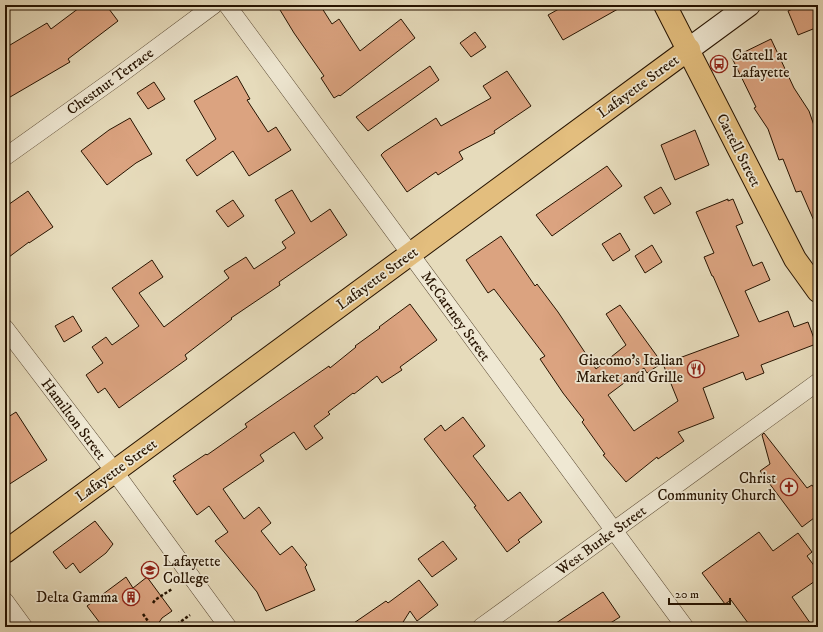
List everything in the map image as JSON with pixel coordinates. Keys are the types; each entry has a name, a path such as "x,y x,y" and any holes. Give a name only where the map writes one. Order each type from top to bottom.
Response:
{"main road":[{"name":"Cattell Street","path":"665,5 689,49 795,260 818,291"},
{"name":"Lafayette Street","path":"5,552 689,49"}],"street":[{"name":"Chestnut Terrace","path":"5,157 214,5"},
{"name":"McCartney Street","path":"227,5 685,627"},
{"name":"Lafayette Street","path":"689,49 749,5"},
{"name":"Hamilton Street","path":"5,328 114,471 228,627"},
{"name":"West Burke Street","path":"481,627 818,382"},
{"path":"5,601 24,627"}],"path":[{"path":"153,603 155,600 172,589"},
{"path":"143,614 152,627"},
{"path":"173,627 190,615"}],"building":[{"path":"83,5 106,5 118,21 68,59 70,62 5,100 5,48 47,23 51,29"},
{"path":"277,5 320,5 332,24 339,19 360,51 401,19 415,38 340,96 339,95 334,98 321,78 324,76 294,33"},
{"path":"566,5 625,5 563,40 548,15"},
{"path":"801,5 818,5 818,27 798,35 788,11"},
{"path":"475,32 486,47 471,57 460,43"},
{"path":"771,39 794,88 809,111 818,137 818,230 801,191 796,192 783,159 779,160 768,129 754,108 756,107 732,58"},
{"path":"430,66 439,80 368,131 356,117"},
{"path":"507,71 531,106 494,131 495,133 459,152 463,159 438,175 436,172 407,192 381,155 436,118 441,126 491,98 483,86"},
{"path":"237,76 250,99 247,100 268,132 276,127 291,150 249,176 233,151 197,176 186,160 216,139 194,101"},
{"path":"154,82 165,99 148,109 137,93"},
{"path":"130,118 152,154 136,163 107,185 81,151 109,130"},
{"path":"695,130 709,165 675,180 661,145"},
{"path":"607,166 622,186 552,236 536,215"},
{"path":"661,187 671,204 654,214 644,197"},
{"path":"292,190 311,222 330,209 347,235 279,282 280,285 231,318 232,319 185,355 187,359 119,408 105,388 98,393 86,375 103,363 92,347 106,337 112,345 139,326 112,288 152,260 163,277 139,293 164,327 229,278 224,271 246,257 254,269 286,248 282,242 295,233 275,200"},
{"path":"28,191 53,227 29,242 5,260 5,207"},
{"path":"728,199 728,201 733,199 743,223 736,226 753,266 762,262 770,280 745,291 759,322 788,311 794,327 808,322 816,344 761,365 764,373 746,380 743,372 703,388 714,418 678,432 684,441 658,459 657,457 626,482 603,455 605,454 582,422 584,420 563,393 540,359 545,356 494,289 488,293 466,260 501,236 535,286 537,284 558,312 596,369 626,345 606,314 620,305 662,363 647,373 644,368 608,395 634,431 678,401 663,364 739,336 704,257 714,253 696,212"},
{"path":"233,200 244,216 228,227 216,211"},
{"path":"620,233 630,250 613,261 602,244"},
{"path":"652,245 662,262 645,273 635,256"},
{"path":"410,304 437,340 400,367 402,370 382,383 377,376 328,412 330,414 314,426 323,438 306,450 294,432 260,455 264,461 223,489 244,519 259,507 271,523 261,531 280,555 292,546 307,565 305,567 315,590 266,611 257,592 215,541 228,532 209,506 197,515 173,481 176,480 173,476 206,454 207,455 247,427 245,424 329,366 330,368 356,347 355,346"},
{"path":"73,316 82,331 64,342 55,326"},
{"path":"16,412 47,460 5,487 5,419"},
{"path":"463,417 485,446 473,456 508,501 520,492 542,522 518,540 520,542 507,552 474,507 476,506 424,439 441,425 445,431"},
{"name":"Christ Community Church","path":"764,433 807,488 812,485 818,494 818,515 802,527 760,471 770,464 762,435"},
{"path":"95,521 113,544 106,553 80,573 73,563 66,569 53,552"},
{"path":"759,532 773,551 798,533 812,552 807,556 818,571 818,579 792,597 813,627 751,627 731,600 725,604 702,573"},
{"path":"443,541 457,559 432,577 418,559"},
{"name":"Delta Gamma","path":"126,577 133,588 147,577 172,611 162,618 156,627 103,627 87,606"},
{"path":"419,580 438,605 417,621 410,611 400,627 348,627 386,601 388,603"},
{"path":"603,592 620,617 604,627 550,627"}],"place":[{"name":"Cattell at Lafayette","path":"719,64"},
{"name":"Giacomo's Italian Market and Grille","path":"696,369"},
{"name":"Christ Community Church","path":"789,487"},
{"name":"Lafayette College","path":"150,570"},
{"name":"Delta Gamma","path":"131,597"}]}
